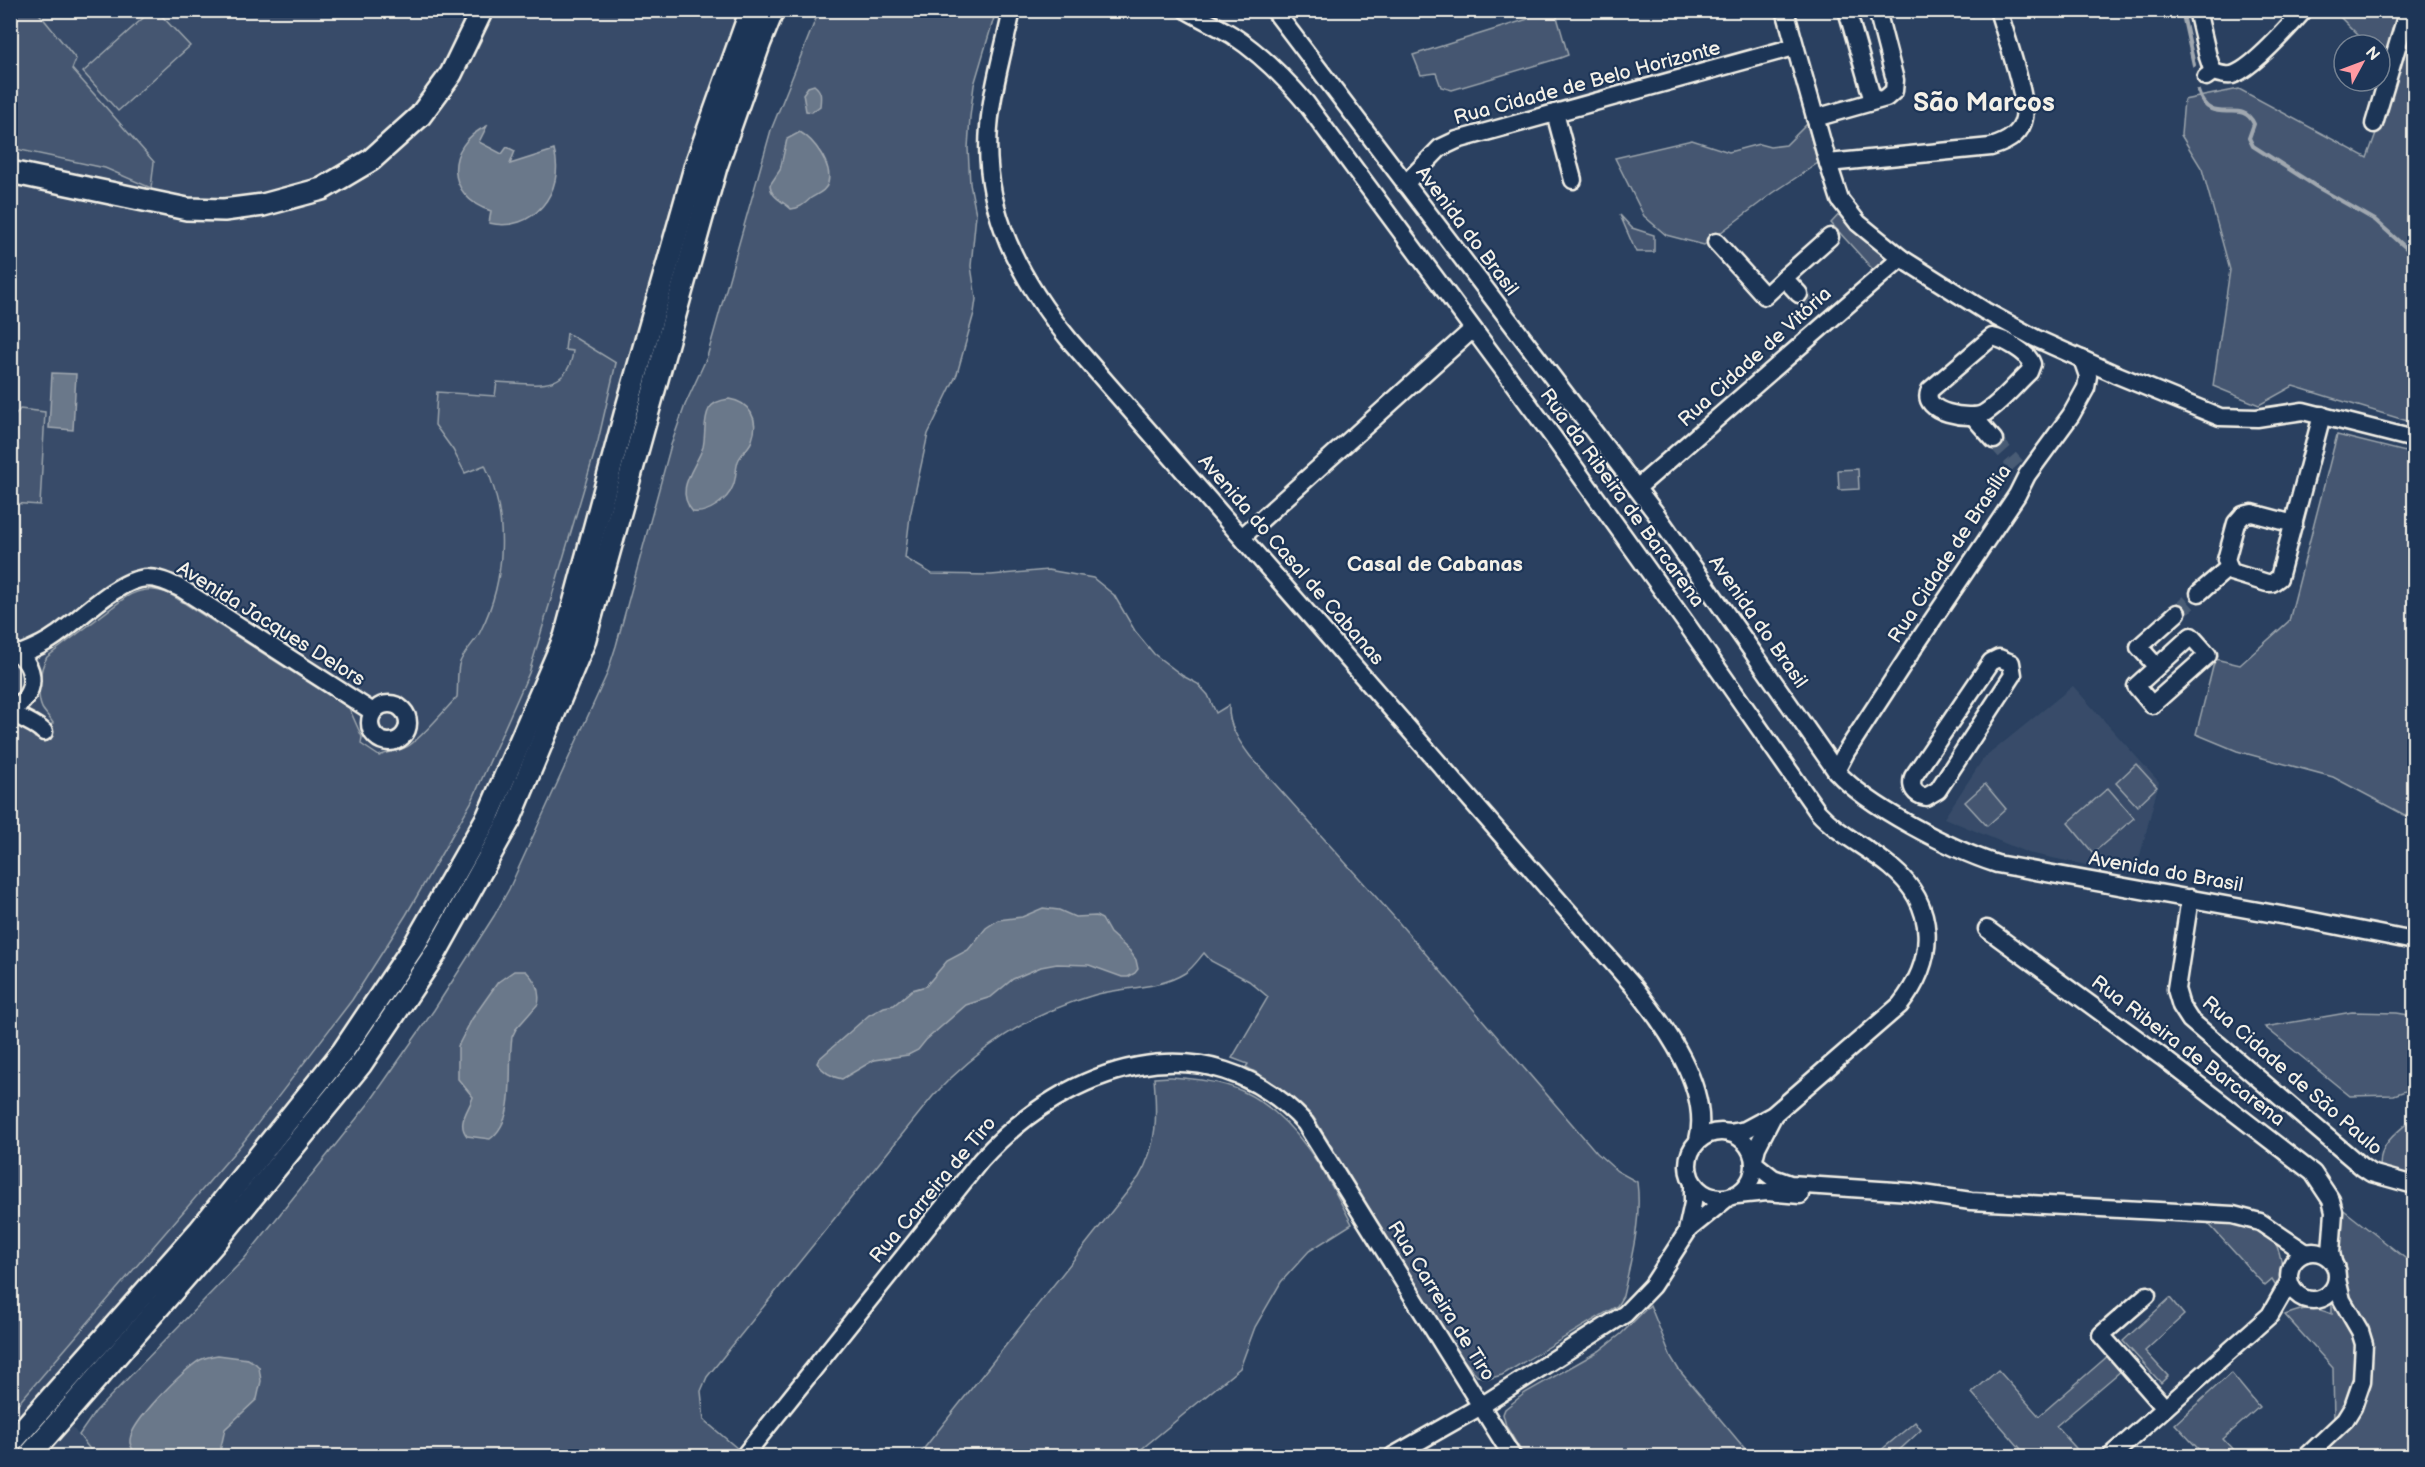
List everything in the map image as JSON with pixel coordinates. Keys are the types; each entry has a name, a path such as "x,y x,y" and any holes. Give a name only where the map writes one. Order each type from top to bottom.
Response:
{"main road":[{"path":"10,172 187,209 233,209 263,205 322,189 371,160 396,140 420,116 451,75 482,10"},
{"path":"10,1444 199,1231 343,1051 415,944 488,816 566,638 626,411 696,164 752,10"},
{"path":"29,1456 219,1238 362,1064 435,954 509,821 584,642 716,167 773,10"}],"street":[{"name":"Avenida do Casal de Cabanas","path":"1012,10 990,112 988,148 992,194 999,222 1008,246 1035,295 1050,317 1635,988 1670,1037 1693,1088 1708,1113 1727,1133 1745,1143 1754,1161 1750,1182 1698,1220 1686,1234 1652,1286 1625,1314 1481,1406 1393,1456"},
{"name":"Rua da Ribeira de Barcarena","path":"1186,10 1231,34 1254,51 1275,69 1299,95 1553,437 1818,812 1838,831 1905,879 1917,896 1927,927 1924,964 1914,986 1900,1005 1773,1115"},
{"name":"Avenida do Brasil","path":"1274,10 1637,488 1836,771 1859,792 1900,818 1979,858 1997,864 2415,941"},
{"path":"1785,10 1835,188 1851,215 1878,241 1901,258 1984,311 2035,338 2220,417 2257,418 2302,411 2415,439"},
{"path":"1847,10 1873,101"},
{"path":"1815,118 1891,95 1896,86 1877,10"},
{"path":"1828,163 1991,147 2007,142 2024,118 2023,101 1998,10"},
{"path":"2197,10 2210,75 2239,72 2278,40 2304,10"},
{"path":"2374,124 2408,10"},
{"name":"Rua Cidade de Belo Horizonte","path":"1405,184 1440,148 1449,142 1794,47"},
{"path":"1555,113 1573,180"},
{"path":"1716,242 1765,296 1830,237"},
{"name":"Rua Cidade de Vitória","path":"1637,488 1820,319 1901,258"},
{"path":"1784,278 1799,294"},
{"path":"1242,537 1472,330"},
{"path":"1973,416 1988,410 2031,369 2032,364 2028,356 1997,338 1987,339 1936,384 1928,396 1934,408 1973,416 1994,440"},
{"name":"Rua Cidade de Brasília","path":"1836,771 1851,743 2017,495 2022,471 2071,415 2086,387 2088,376 2082,360"},
{"path":"2294,524 2252,513 2243,515 2236,523 2226,560 2228,568 2234,574 2266,583 2279,578 2294,524 2322,416"},
{"path":"2199,593 2228,568"},
{"name":"Avenida Jacques Delors","path":"31,670 37,655 56,637 121,586 147,578 164,580 182,589 373,712"},
{"path":"2157,667 2139,647 2177,613"},
{"name":"Avenida Jacques Delors","path":"15,652 36,648 56,637"},
{"path":"15,652 31,670 32,687 18,706 11,710 40,728 28,695"},
{"path":"1999,658 2008,660 2013,667 2013,675 1938,790 1926,797 1917,794 1912,786 1913,777 1991,662 1999,658"},
{"path":"1900,818 1917,794"},
{"name":"Rua Cidade de São Paulo","path":"2190,898 2176,989 2185,1014 2362,1167 2371,1173 2415,1185"},
{"name":"Rua Ribeira de Barcarena","path":"1987,929 2124,1028 2313,1173 2331,1200 2334,1212 2331,1252 2333,1262"},
{"name":"Rua Carreira de Tiro","path":"744,1456 1002,1137 1036,1109 1087,1081 1122,1070 1165,1063 1201,1065 1244,1077 1276,1096 1305,1123 1512,1456"},
{"name":"Avenida do Casal de Cabanas","path":"1686,1234 1693,1203 1693,1184 1687,1169 1687,1161 1698,1140 1701,1116 1693,1088"},
{"path":"1698,1140 1711,1133 1745,1130 1773,1115"},
{"path":"1773,1115 1757,1147 1754,1161 1773,1178 1790,1184 1910,1192 1971,1201"},
{"path":"1693,1184 1704,1195 1731,1197 1767,1192 1923,1202 1971,1201 2233,1215 2260,1222 2309,1252 2324,1254 2333,1262 2342,1300 2364,1344 2362,1381 2358,1396 2345,1420 2307,1456"},
{"path":"2270,1315 2295,1259 2321,1246 2333,1227"},
{"path":"2271,1228 2282,1247 2296,1294 2344,1313 2355,1323"},
{"path":"2111,1456 2270,1315 2291,1305 2330,1294 2337,1279"},
{"path":"2147,1295 2101,1335 2165,1408"}],"shaded area":[{"path":"1555,10 1568,55 1560,58 1452,90 1441,87 1436,73 1421,75 1413,55 1528,19 1526,11"},
{"path":"10,11 741,11 695,134 594,499 555,627 532,692 487,797 432,901 348,1029 222,1187 43,1390 95,1456 11,1456"},
{"path":"10,11 37,11 76,59 72,69 154,162 151,188 105,168 11,148"},
{"path":"151,11 157,11 190,46 118,111 83,72"},
{"path":"819,11 996,11 974,85 970,117 968,148 970,184 976,214 971,266 976,299 974,313 957,374 928,434 910,516 905,558 932,574 991,575 1048,570 1093,578 1114,595 1135,631 1154,654 1183,676 1198,684 1208,695 1216,713 1229,705 1230,719 1235,732 1250,756 1394,917 1597,1153 1617,1171 1637,1182 1637,1225 1623,1296 1617,1306 1502,1375 1491,1378 1477,1376 1462,1358 1314,1118 1282,1089 1246,1067 1248,1064 1232,1058 1268,997 1249,981 1211,961 1204,953 1190,969 1174,979 1150,986 1091,996 1025,1023 986,1048 933,1096 707,1377 701,1391 704,1420 738,1449 731,1456 95,1456 79,1435 95,1412 244,1259 369,1103 434,1010 509,889 607,674 671,445 685,405 707,357 771,130"},
{"path":"2334,11 2414,11 2414,423 2293,386 2259,405 2213,386 2230,270 2202,169 2181,135 2184,100 2239,89 2367,158 2397,75 2392,70 2392,33 2356,33"},
{"path":"814,85 820,92 820,106 812,112 806,111 803,94 808,87"},
{"path":"1807,124 1818,163 1773,193 1704,245 1666,235 1644,216 1615,158 1692,140 1729,152 1759,144 1770,147 1786,145"},
{"path":"487,126 479,142 502,154 507,147 515,151 510,164 554,150 555,180 550,194 532,216 519,222 505,225 489,223 491,211 476,204 465,194 458,183 457,158 463,145"},
{"path":"800,132 821,154 829,176 827,186 823,190 797,208 791,209 775,196 770,185 780,170 787,139"},
{"path":"1843,210 1897,255 1876,273 1831,223"},
{"path":"1620,215 1632,228 1654,235 1654,252 1636,252"},
{"path":"567,333 616,363 598,441 529,673 472,801 406,915 352,1000 245,1140 11,1412 11,721 26,727 35,738 53,723 42,708 39,696 41,675 47,657 126,597 137,592 153,590 170,594 349,708 362,737 361,744 379,756 410,745 457,697 459,665 479,634 489,611 500,569 501,526 493,485 485,465 465,473 453,450 435,425 437,392 495,396 497,382 535,384 556,380 564,375 570,365 573,351 565,350"},
{"path":"52,373 76,374 73,430 49,428"},
{"path":"729,399 742,404 751,413 755,425 752,440 739,459 734,483 727,496 717,505 705,511 693,512 687,503 686,487 703,447 707,413 715,403"},
{"path":"20,409 45,412 40,505 11,503 11,420"},
{"path":"2337,435 2414,454 2414,820 2333,777 2237,751 2196,734 2215,659 2240,665 2289,621"},
{"path":"1858,469 1859,489 1839,490 1838,470"},
{"path":"2073,686 2159,782 2135,875 2028,853 1944,818 1983,759"},
{"path":"2136,764 2157,787 2137,806 2116,783"},
{"path":"1985,784 2006,809 1987,826 1965,802"},
{"path":"2108,788 2134,818 2093,853 2068,823"},
{"path":"1043,908 1059,910 1075,917 1096,916 1102,919 1110,933 1130,951 1136,960 1138,969 1128,977 1122,977 1089,965 1057,964 1041,967 1013,979 991,997 966,1005 926,1040 918,1050 908,1055 874,1060 842,1079 828,1074 817,1063 869,1015 884,1007 894,1005 912,990 926,986 947,961 968,950 986,928 998,920 1022,917"},
{"path":"514,971 526,971 532,978 538,990 538,1004 516,1029 512,1037 510,1092 505,1119 490,1139 467,1136 463,1121 473,1097 458,1079 458,1046 472,1019 498,982"},
{"path":"2352,1012 2397,1013 2414,1016 2414,1088 2394,1095 2350,1096 2265,1027"},
{"path":"1170,1077 1207,1081 1234,1088 1261,1102 1278,1115 1308,1148 1352,1224 1309,1251 1281,1282 1255,1327 1240,1368 1133,1456 918,1456 1139,1177 1150,1153 1155,1129 1154,1078"},
{"path":"2411,1120 2414,1123 2414,1173 2407,1179 2381,1172 2381,1155 2384,1148 2393,1136"},
{"path":"2331,1200 2414,1265 2414,1456 2299,1456 2334,1422 2333,1368 2285,1315 2309,1308 2332,1314"},
{"path":"2206,1221 2240,1221 2264,1229 2277,1246 2280,1257 2282,1281 2280,1293 2272,1280 2265,1286"},
{"path":"2170,1298 2184,1315 2145,1351 2168,1376 2161,1383 2123,1341"},
{"path":"1650,1305 1671,1357 1679,1370 1751,1456 1524,1456 1506,1426 1503,1414 1505,1409 1525,1393 1599,1351 1621,1334"},
{"path":"218,1355 248,1359 255,1363 259,1367 261,1381 257,1399 225,1429 219,1456 137,1456 130,1440 148,1409 192,1365 202,1359"},
{"path":"2109,1355 2122,1370 2056,1426 2083,1456 2027,1456 1972,1393 1998,1370 2039,1416"},
{"path":"2231,1373 2259,1407 2223,1439 2239,1456 2205,1456 2175,1424"},
{"path":"1915,1422 1921,1430 1893,1456 1874,1456"}],"waterway":[{"path":"2182,10 2194,65"},
{"path":"2198,91 2203,102 2210,109 2249,116 2254,124 2249,138 2253,146 2317,187 2375,220 2414,255"}],"tunnel":[{"path":"1799,294 1816,313"},
{"path":"1994,440 2017,466"},
{"path":"2177,613 2199,593"}],"district":[{"name":"São Marcos","path":"1984,103"},
{"name":"Casal de Cabanas","path":"1435,564"}]}
